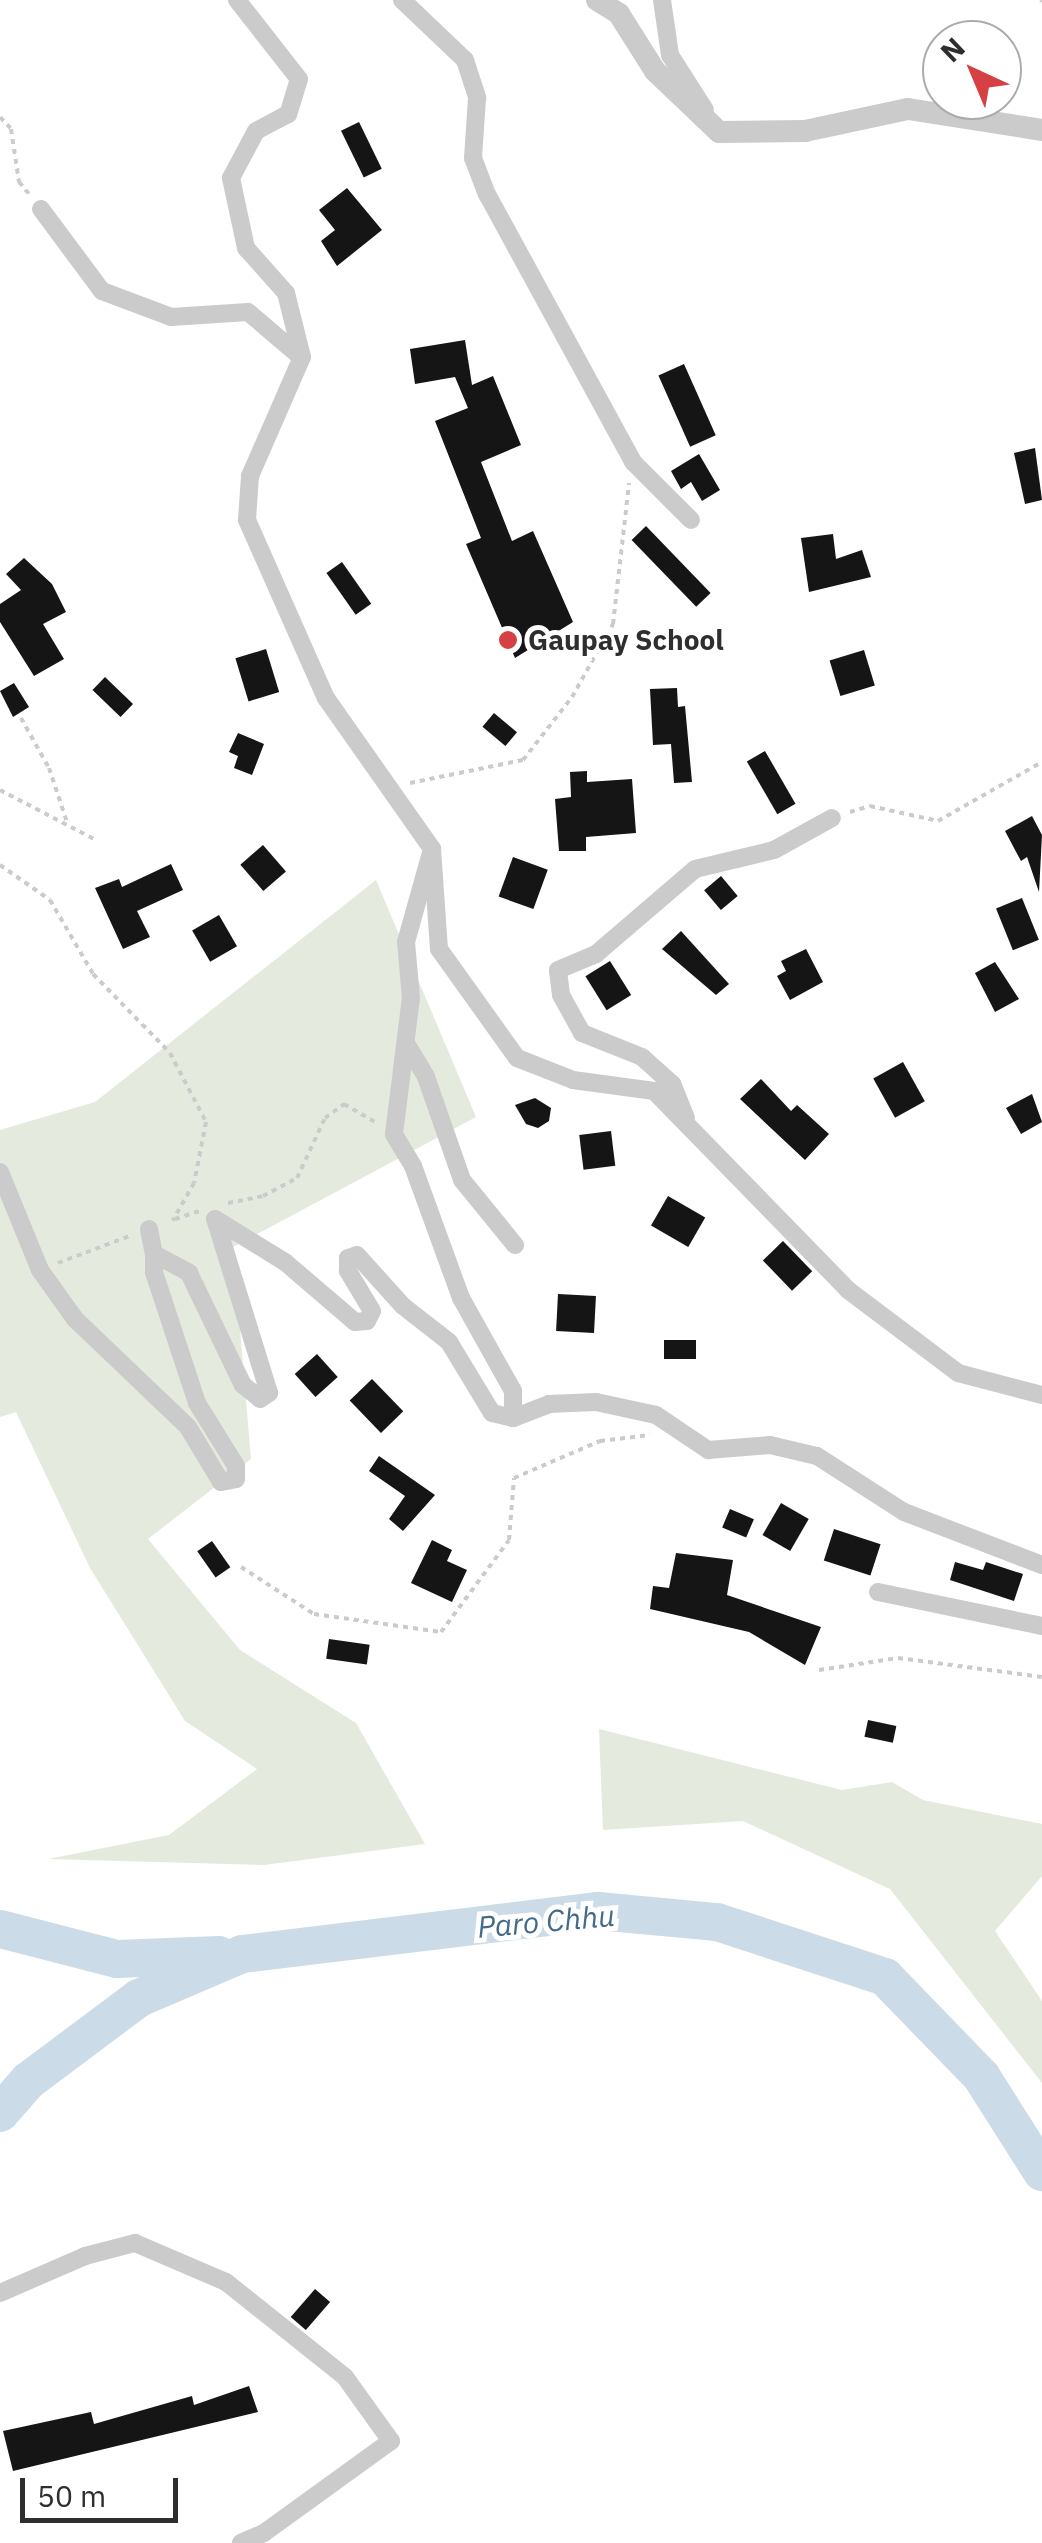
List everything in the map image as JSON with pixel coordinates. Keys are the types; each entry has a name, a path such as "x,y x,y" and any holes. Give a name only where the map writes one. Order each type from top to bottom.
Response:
{"street":[{"path":"237,0 300,78 288,114 256,130 231,178 246,248 286,293 302,357 250,476 247,520 326,698 432,850 439,950 517,1058 572,1080 654,1091 848,1290 958,1373 1042,1394"},
{"path":"402,0 464,60 475,80 473,158 487,194 633,462 690,520"},
{"path":"597,0 620,14 655,71 718,132 805,131 908,109 1042,130"},
{"path":"662,0 670,55 718,132"},
{"path":"42,209 102,291 171,317 248,312 302,357"},
{"path":"698,1139 672,1084 642,1058 582,1032 561,995 558,970 596,954 696,869 774,850 832,818"},
{"path":"432,850 406,942 408,1045 394,1134 413,1166 461,1298 514,1391 513,1418"},
{"path":"408,1045 426,1077 462,1180 515,1244"},
{"path":"0,1172 40,1270 75,1319 188,1427 222,1482 230,1483 236,1466 196,1403 148,1228"},
{"path":"154,1254 189,1273 230,1363 260,1399 269,1393 214,1213"},
{"path":"214,1213 286,1262 356,1322 367,1321 372,1311 348,1271 348,1258 357,1255 403,1306 449,1342 492,1413 513,1418 549,1404 596,1402 656,1416 708,1450 770,1446 817,1456 904,1512 1042,1565"},
{"path":"878,1592 1042,1626"},
{"path":"0,2293 85,2256 136,2243 226,2282 345,2376 391,2441 264,2534 241,2543"}],"path":[{"path":"0,117 11,129 19,182 42,209"},
{"path":"391,788 523,760 572,697 612,624 633,462"},
{"path":"21,718 50,768 67,822"},
{"path":"832,818 870,806 938,820 1042,762"},
{"path":"0,790 94,839"},
{"path":"0,864 50,900 93,974 170,1052 206,1122 194,1182 173,1220"},
{"path":"40,1270 148,1228 214,1213 263,1196 297,1178 325,1118 344,1104 394,1134"},
{"path":"241,1567 314,1614 441,1632 508,1540 514,1478 600,1440 658,1434"},
{"path":"820,1670 898,1658 1042,1677"}],"shaded area":[{"path":"376,880 476,1117 233,1247 251,1459 148,1539 240,1650 356,1723 425,1844 264,1865 48,1859 169,1835 257,1769 185,1721 90,1568 16,1412 0,1417 0,1130 95,1102"},
{"path":"599,1729 842,1790 892,1782 923,1800 1042,1824 1042,1876 995,1931 1042,2001 1042,2083 890,1889 743,1821 603,1830"}],"building":[{"path":"359,122 382,169 364,178 341,131"},
{"path":"347,188 382,230 337,266 321,241 335,230 319,210"},
{"path":"465,340 472,385 493,376 521,445 481,462 512,541 533,531 573,622 515,658 466,544 481,538 435,421 468,408 455,377 415,384 410,349"},
{"path":"684,364 716,435 690,447 658,375"},
{"path":"1035,448 1042,500 1025,504 1014,453"},
{"path":"699,454 720,490 702,501 691,482 681,489 671,471"},
{"path":"646,526 711,593 696,607 632,540"},
{"path":"833,534 836,559 862,550 871,577 809,592 801,538"},
{"path":"24,558 52,584 66,612 43,624 64,659 34,676 0,622 0,604 21,590 6,574"},
{"path":"342,562 371,604 356,615 326,573"},
{"path":"266,649 279,692 249,701 235,658"},
{"path":"864,650 875,685 840,696 830,661"},
{"path":"105,677 133,704 121,717 92,690"},
{"path":"14,683 29,707 13,717 0,691"},
{"path":"677,688 678,707 685,706 692,782 674,783 671,744 653,745 650,689"},
{"path":"494,713 517,732 505,746 482,727"},
{"path":"238,733 264,744 252,775 234,768 238,756 229,752"},
{"path":"765,751 796,804 777,814 747,762"},
{"path":"587,771 587,782 632,779 636,833 586,837 586,851 559,851 555,799 571,797 570,772"},
{"path":"1032,816 1042,835 1039,892 1027,857 1021,861 1005,831"},
{"path":"263,845 286,871 263,891 240,865"},
{"path":"513,857 548,870 533,909 499,896"},
{"path":"171,864 183,890 137,911 150,937 123,949 95,888 119,879 122,887"},
{"path":"721,876 738,896 721,910 704,890"},
{"path":"1022,898 1039,940 1013,950 996,908"},
{"path":"219,915 237,946 210,962 192,930"},
{"path":"681,931 729,984 716,995 662,949"},
{"path":"806,949 823,982 790,1000 777,976 786,971 781,961"},
{"path":"610,961 631,995 607,1010 585,976"},
{"path":"995,962 1019,999 995,1012 975,973"},
{"path":"903,1062 925,1101 895,1118 873,1078"},
{"path":"761,1079 791,1111 797,1105 829,1134 805,1160 740,1099"},
{"path":"1032,1094 1042,1122 1021,1134 1006,1108"},
{"path":"535,1098 551,1108 549,1121 538,1128 526,1124 515,1105"},
{"path":"611,1131 615,1166 584,1170 579,1135"},
{"path":"668,1196 705,1218 688,1247 651,1225"},
{"path":"783,1241 812,1271 792,1291 763,1260"},
{"path":"558,1294 596,1296 594,1333 556,1331"},
{"path":"664,1340 696,1340 696,1359 664,1359"},
{"path":"317,1354 338,1377 315,1397 295,1374"},
{"path":"372,1379 403,1411 381,1433 350,1401"},
{"path":"379,1456 435,1495 403,1531 389,1519 405,1496 369,1471"},
{"path":"781,1503 809,1519 790,1551 762,1535"},
{"path":"730,1509 754,1519 746,1538 722,1527"},
{"path":"834,1529 881,1544 870,1576 824,1560"},
{"path":"432,1540 452,1550 447,1561 467,1570 452,1602 411,1583"},
{"path":"212,1541 230,1567 216,1578 197,1551"},
{"path":"676,1553 733,1560 727,1595 821,1627 805,1665 749,1632 650,1609 653,1586 669,1588"},
{"path":"955,1562 983,1570 986,1562 1023,1574 1014,1601 950,1580"},
{"path":"329,1639 370,1645 367,1665 326,1659"},
{"path":"868,1720 896,1726 893,1743 864,1737"},
{"path":"315,2289 330,2302 306,2330 291,2317"},
{"path":"249,2386 258,2412 13,2471 3,2431 91,2412 94,2424 192,2396 194,2405"}],"waterway":[{"name":"Paro Chhu","path":"0,2113 28,2081 139,1998 242,1954 598,1911 717,1922 885,1977 981,2076 1042,2172"},
{"path":"0,1929 117,1959 219,1955"}],"place":[{"name":"Gaupay School","path":"508,640"}]}
